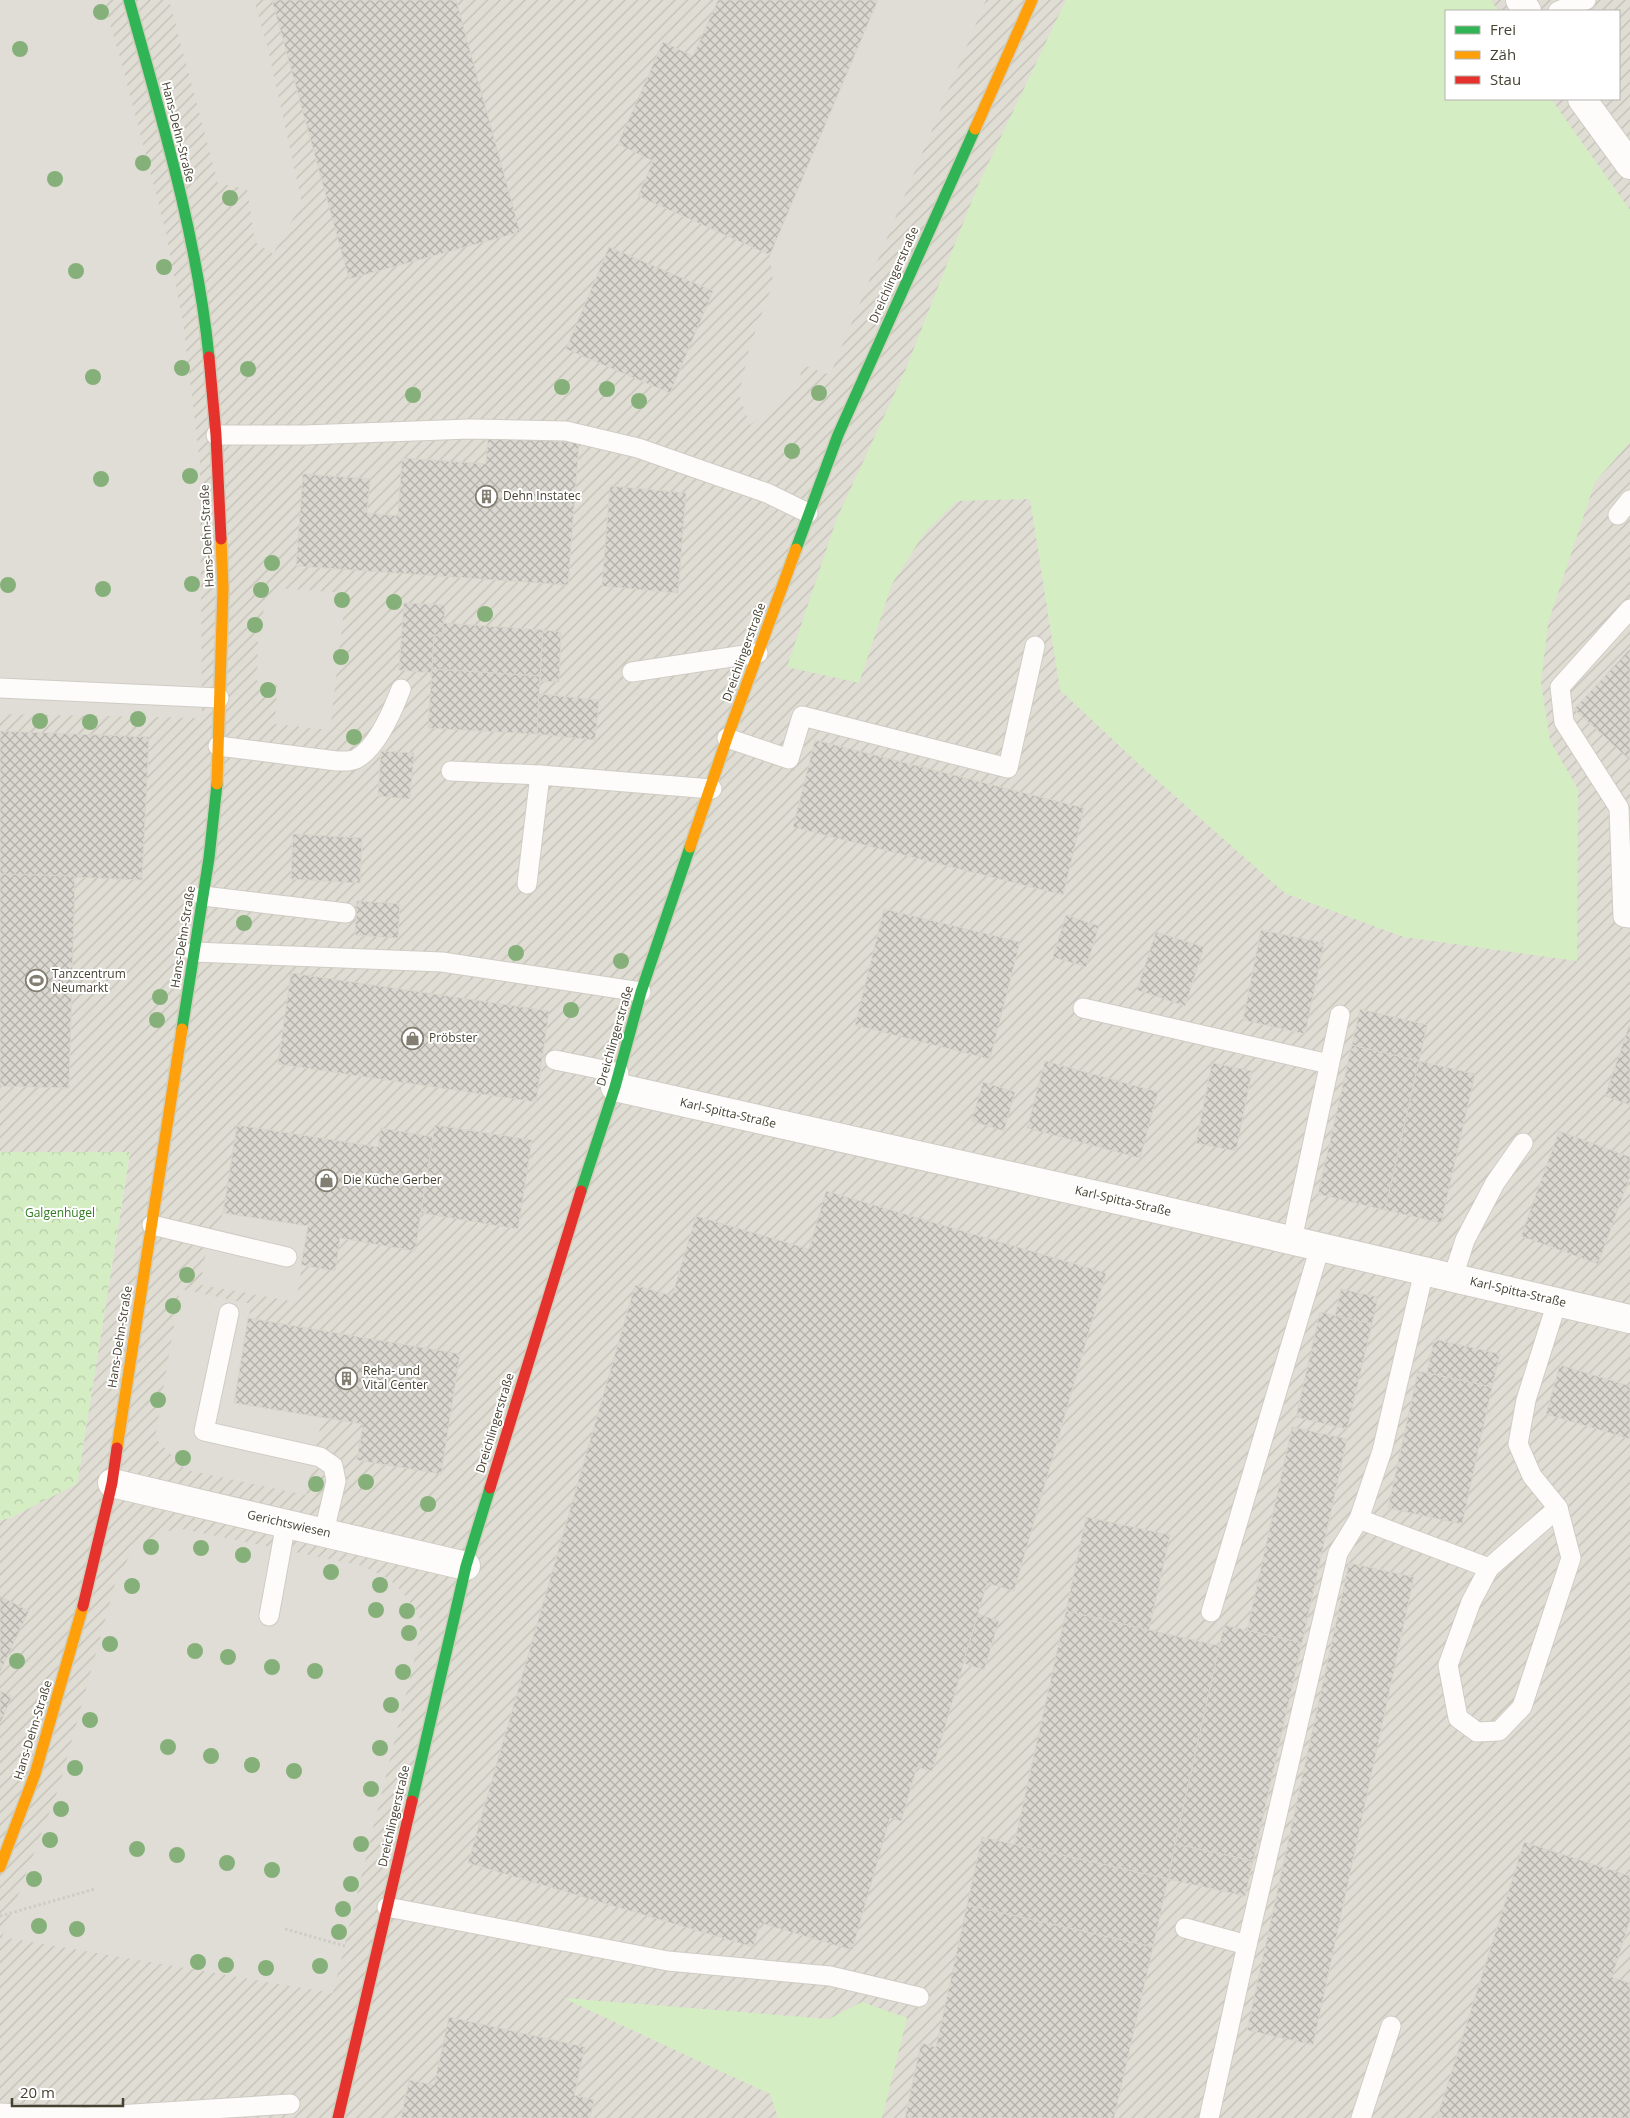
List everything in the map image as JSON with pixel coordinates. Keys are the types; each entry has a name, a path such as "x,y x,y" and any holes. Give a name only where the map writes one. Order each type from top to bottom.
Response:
{"street":[{"name":"Hans-Dehn-Straße","path":"0,1867 35,1774 77,1630 112,1483 218,789 223,588 216,435 208,349 192,248 165,133 129,0"},
{"name":"Dreichlingerstraße","path":"338,2118 466,1566 559,1260 617,1080 641,992 712,789 727,738 838,435 1032,0"},
{"path":"1583,100 1630,165"},
{"name":"Karl-Spitta-Straße","path":"617,1080 1557,1302 1627,1312"},
{"name":"Gerichtswiesen","path":"112,1483 466,1566"}],"lane":[{"path":"1561,10 1586,0"},
{"path":"216,435 304,435 470,429 566,431 638,448 767,492 808,513"},
{"path":"1618,515 1630,500"},
{"path":"1630,610 1560,687 1564,722 1625,811 1623,917 1630,918"},
{"path":"727,738 789,759 802,716 1008,768 1035,646"},
{"path":"632,672 758,652"},
{"path":"0,688 219,698"},
{"path":"218,746 337,761 357,758 368,749 379,734 393,710 401,689"},
{"path":"451,771 712,789"},
{"path":"527,884 540,776"},
{"path":"203,896 346,913"},
{"path":"194,952 442,962 641,992"},
{"path":"1083,1008 1329,1064"},
{"path":"1292,1240 1340,1015"},
{"path":"556,1060 617,1080"},
{"path":"1453,1277 1465,1240 1495,1183 1523,1142"},
{"path":"152,1225 287,1257"},
{"path":"1210,1612 1320,1247"},
{"path":"1209,2118 1338,1553 1359,1519 1382,1451 1424,1271"},
{"path":"1557,1302 1526,1400 1518,1444 1532,1476 1558,1508 1571,1558 1522,1707 1499,1731 1478,1732 1458,1718 1448,1665 1471,1602 1489,1568 1558,1508"},
{"path":"229,1313 204,1431 320,1457 333,1466 336,1481 324,1532"},
{"path":"1359,1519 1489,1568"},
{"path":"270,1616 286,1523"},
{"path":"387,1907 668,1961 830,1976 919,1997"},
{"path":"1185,1928 1247,1945"},
{"path":"1361,2118 1391,2026"},
{"path":"0,2113 85,2117 290,2104"}],"path":[{"path":"0,1916 95,1888"},
{"path":"285,1929 376,1955"}],"shaded area":[{"path":"0,0 1630,0 1630,2118 0,2118 0,1520 10,1518 77,1483 130,1152 0,1152"},
{"path":"0,0 103,0 121,61 165,228 183,322 200,463 202,718 0,714"},
{"path":"169,0 254,0 268,49 302,203 273,254 255,242 247,189 218,183"},
{"path":"878,0 986,0 830,375 801,364 800,387 750,425 739,395 749,349 773,283 770,255"},
{"path":"277,588 346,593 330,730 275,724 277,684 257,681 258,640 265,603"},
{"path":"223,1213 308,1226 296,1302 201,1285 204,1260"},
{"path":"180,1289 252,1304 234,1403 322,1418 306,1495 186,1470 155,1438"},
{"path":"182,1529 359,1565 382,1575 397,1586 412,1604 420,1618 420,1636 333,1993 2,1937 58,1790 115,1584 130,1555 145,1541 161,1532"}],"green space":[{"path":"1066,0 1491,0 1497,10 1445,10 1445,100 1552,100 1630,210 1630,442 1595,482 1548,623 1541,683 1550,741 1578,789 1577,961 1404,937 1286,894 1141,766 1060,690 1030,499 957,501 925,532 892,584 859,683 787,667 837,518 905,371 979,183"},
{"name":"Galgenhügel","path":"0,1152 130,1152 77,1484 10,1518 0,1520"},
{"path":"563,1998 829,2019 862,2002 907,2018 882,2118 778,2118 770,2094"}],"building":[{"path":"272,0 456,0 520,232 349,279"},
{"path":"718,0 878,0 770,255 638,196 653,161 618,144 663,42 693,56"},
{"path":"609,247 713,291 670,393 566,349"},
{"name":"Dehn Instatec","path":"488,436 579,443 568,585 296,566 303,474 370,479 367,513 398,516 402,458 486,464"},
{"path":"610,486 686,493 678,593 602,586"},
{"path":"404,603 445,605 443,636 434,635 432,673 399,670"},
{"path":"443,623 543,630 540,676 432,669 434,635 443,636"},
{"path":"543,630 561,632 559,682 540,681"},
{"path":"1630,649 1630,760 1574,709"},
{"path":"432,669 540,676 537,734 428,728"},
{"path":"539,694 599,700 595,740 537,734"},
{"path":"0,731 149,737 142,880 0,874"},
{"path":"815,740 1084,808 1063,895 793,827"},
{"path":"381,751 414,753 410,799 378,796"},
{"path":"293,834 362,838 360,883 291,879"},
{"name":"Tanzcentrum Neumarkt","path":"0,874 75,876 69,1088 0,1086"},
{"path":"357,901 400,904 398,938 355,935"},
{"path":"884,909 1020,942 990,1059 855,1025"},
{"path":"1066,915 1099,926 1086,967 1053,957"},
{"path":"1261,930 1324,943 1305,1034 1243,1020"},
{"path":"1156,932 1204,947 1185,1006 1137,990"},
{"name":"Pröbster","path":"291,973 549,1011 536,1102 278,1064"},
{"path":"1360,1009 1427,1025 1419,1061 1352,1045"},
{"path":"1630,1026 1630,1105 1605,1096"},
{"path":"1352,1045 1419,1061 1385,1210 1318,1194"},
{"path":"1045,1061 1158,1092 1140,1158 1027,1128"},
{"path":"1419,1061 1475,1074 1441,1223 1385,1210"},
{"path":"1212,1063 1252,1071 1236,1151 1196,1143"},
{"path":"983,1082 1015,1092 1004,1131 972,1121"},
{"name":"Die Küche Gerber","path":"237,1125 378,1147 381,1128 433,1137 415,1251 340,1238 335,1271 301,1265 308,1226 223,1213"},
{"path":"435,1125 532,1140 518,1229 421,1213"},
{"path":"1559,1131 1630,1157 1630,1176 1598,1264 1521,1236"},
{"path":"826,1191 1106,1273 1014,1591 987,1583 932,1771 917,1767 901,1821 890,1818 852,1950 760,1923 753,1947 468,1863 635,1285 672,1296 696,1216 809,1249"},
{"path":"1341,1289 1378,1297 1372,1324 1335,1316"},
{"path":"1320,1312 1372,1324 1347,1429 1296,1417"},
{"name":"Reha- und Vital Center","path":"248,1318 460,1354 441,1474 357,1460 363,1424 234,1403"},
{"path":"1434,1339 1500,1354 1492,1387 1427,1373"},
{"path":"1560,1365 1630,1386 1630,1439 1546,1414"},
{"path":"1418,1371 1492,1387 1462,1524 1388,1508"},
{"path":"1292,1427 1347,1439 1302,1643 1247,1631"},
{"path":"1086,1517 1170,1535 1149,1630 1066,1611"},
{"path":"1349,1563 1414,1577 1313,2045 1247,2030"},
{"path":"0,1596 29,1611 0,1672"},
{"path":"1066,1611 1220,1646 1168,1879 1014,1845"},
{"path":"978,1614 999,1621 984,1670 963,1663"},
{"path":"1224,1625 1302,1643 1253,1861 1175,1844"},
{"path":"0,1691 12,1696 0,1724"},
{"path":"982,1837 1168,1879 1153,1947 967,1905"},
{"path":"1524,1842 1630,1876 1630,1920 1612,1977 1630,1983 1630,2118 1437,2118"},
{"path":"1175,1844 1253,1861 1245,1896 1168,1879"},
{"path":"967,1905 1153,1947 1114,2118 905,2118 921,2043 936,2047"},
{"path":"449,2017 585,2047 574,2095 594,2100 590,2118 401,2118 409,2080 434,2085"}],"traffic: fast":[{"path":"129,0 187,222 196,267 209,357"},
{"path":"796,549 838,435 975,129"},
{"path":"182,1029 209,858 217,784"},
{"path":"581,1191 615,1087 641,992 690,847"},
{"path":"412,1801 466,1566 490,1488"}],"traffic: slow":[{"path":"975,129 1032,0"},
{"path":"217,784 223,588 221,539"},
{"path":"690,847 727,738 796,549"},
{"path":"117,1448 182,1029"},
{"path":"0,1867 35,1774 83,1606"}],"traffic: jam":[{"path":"209,357 216,435 221,539"},
{"path":"490,1488 581,1191"},
{"path":"83,1606 112,1483 117,1448"},
{"path":"338,2118 412,1801"}],"place":[{"name":"Dehn Instatec","path":"487,496"},
{"name":"Tanzcentrum Neumarkt","path":"36,981"},
{"name":"Pröbster","path":"413,1038"},
{"name":"Die Küche Gerber","path":"327,1180"},
{"name":"Reha- und Vital Center","path":"347,1378"}]}
